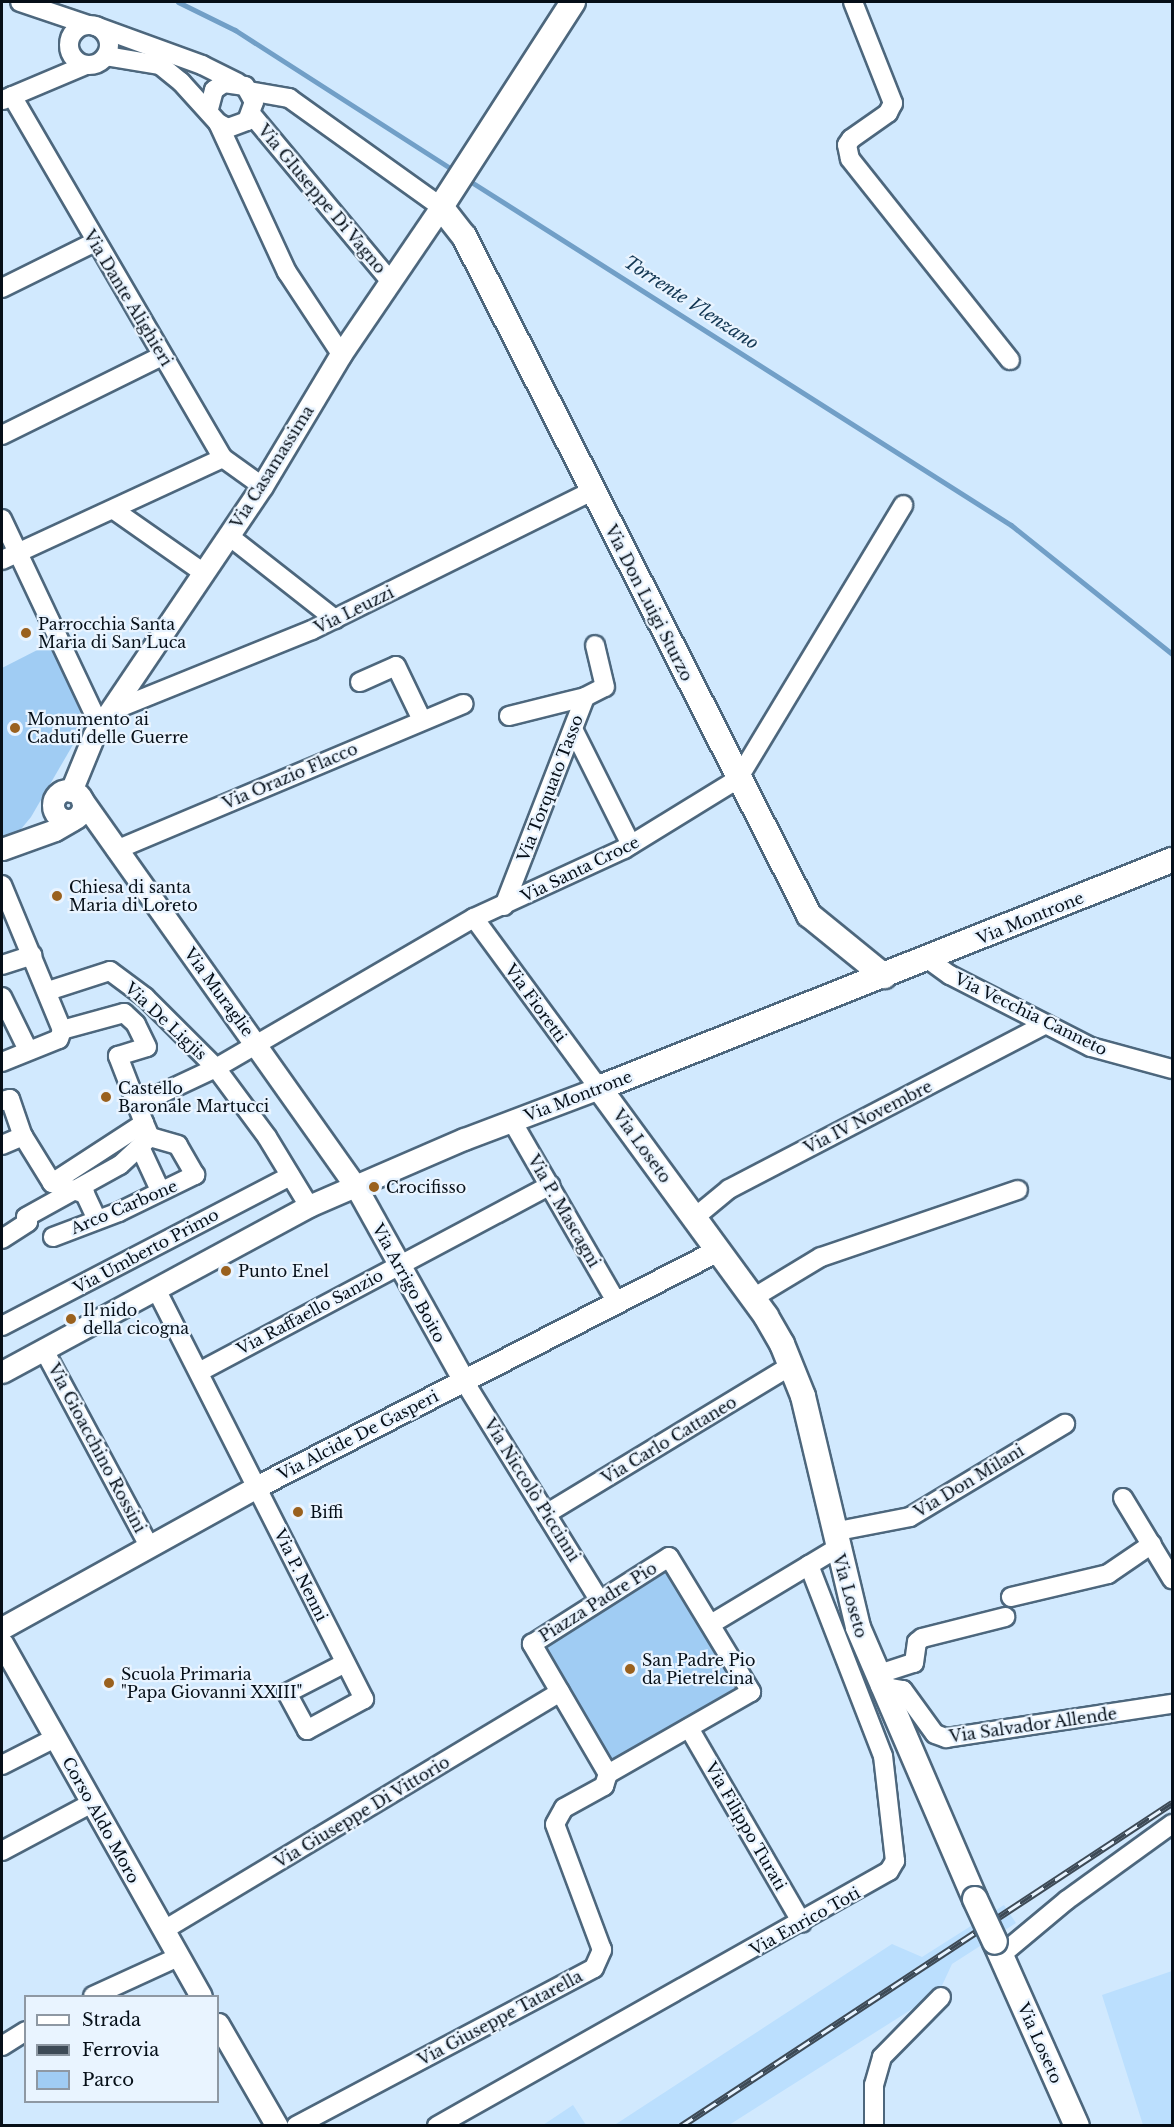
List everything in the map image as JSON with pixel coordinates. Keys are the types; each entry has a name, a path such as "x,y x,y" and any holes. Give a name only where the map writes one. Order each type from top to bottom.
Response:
{"main road":[{"path":"444,201 483,143 566,7"},
{"name":"Via Don Luigi Sturzo","path":"444,201 464,236 809,915 884,976"},
{"name":"Via Montrone","path":"599,1088 929,960 1173,860"},
{"name":"Via Loseto","path":"599,1088 753,1298 792,1365 802,1396 837,1550 878,1681 1077,2126"}],"street":[{"path":"20,2 202,65 244,87 254,102 252,115 237,127 213,116 160,65 106,56"},
{"path":"853,2 893,103 888,113 851,139 847,145 850,159 1010,360"},
{"path":"7,98 86,65 97,64 106,56 107,37 91,26"},
{"path":"86,65 72,57 69,44 73,34 91,26"},
{"path":"341,354 287,272 213,116 214,90 224,83 289,98 444,201"},
{"name":"Via Dante Alighieri","path":"7,98 223,458 262,486"},
{"name":"Via GIuseppe Di Vagno","path":"252,115 391,282"},
{"name":"Via Casamassima","path":"77,795 104,719 262,486 341,354 444,201"},
{"path":"2,288 95,242"},
{"path":"2,435 162,356"},
{"path":"2,560 223,458"},
{"name":"Via Leuzzi","path":"104,719 335,619 592,491"},
{"name":"Via Santa Croce","path":"139,1104 216,1068 255,1042 474,918 631,845 738,779 903,505"},
{"path":"114,510 204,573"},
{"path":"2,519 104,719"},
{"path":"229,536 335,619"},
{"name":"Via Torquato Tasso","path":"504,906 574,731 585,697 605,687 595,645"},
{"path":"360,682 396,666 422,720"},
{"path":"510,716 585,697"},
{"name":"Via Orazio Flacco","path":"116,850 464,704"},
{"path":"574,731 631,845"},
{"path":"2,849 25,838 55,830 72,820 81,813 77,795 62,792 25,838"},
{"name":"Via Muraglie","path":"77,795 355,1185"},
{"path":"54,802 58,816 72,820"},
{"path":"2,885 8,915 32,955 62,1030 59,1039 2,1062"},
{"name":"Via Fioretti","path":"474,918 599,1088"},
{"path":"2,965 32,955"},
{"name":"Via Vecchia Canneto","path":"929,960 950,975 1091,1047 1173,1069"},
{"name":"Via De Ligjis","path":"48,991 110,971 145,997 216,1068"},
{"path":"2,997 28,1050"},
{"path":"62,1030 124,1013 135,1024 147,1047 118,1056 139,1104 160,1190"},
{"name":"Via IV Novembre","path":"694,1218 729,1189 1046,1024"},
{"path":"216,1068 309,1206"},
{"name":"Via Montrone","path":"2,1372 309,1206 512,1121 599,1088"},
{"path":"2,1101 10,1099 22,1136 52,1183 85,1194 96,1218"},
{"name":"Via P. Mascagni","path":"512,1121 616,1301"},
{"path":"2,1145 22,1136"},
{"path":"52,1183 145,1136"},
{"path":"2,1239 28,1222 26,1217 120,1165 145,1136"},
{"name":"Arco Carbone","path":"53,1237 96,1218 119,1212 160,1190 166,1191 195,1175 178,1145 145,1136"},
{"name":"Via Umberto Primo","path":"2,1326 290,1176"},
{"name":"Via Arrigo Boito","path":"355,1185 464,1381"},
{"name":"Via Raffaello Sanzio","path":"199,1372 550,1185"},
{"path":"753,1298 821,1257 1018,1190"},
{"name":"Via Alcide De Gasperi","path":"2,1628 258,1486 718,1250"},
{"name":"Via P. Nenni","path":"156,1289 258,1486 345,1663"},
{"name":"Via Gioacchino Rossini","path":"44,1350 149,1545"},
{"name":"Via Carlo Cattaneo","path":"546,1514 792,1365"},
{"name":"Via Niccolò Piccinni","path":"464,1381 599,1600"},
{"name":"Via Don Milani","path":"711,1624 809,1565 910,1517 1065,1424"},
{"path":"1123,1498 1173,1579"},
{"path":"1011,1597 1108,1574 1152,1544"},
{"name":"Piazza Padre Pio","path":"669,1557 711,1624 751,1692 608,1774 532,1644 669,1557"},
{"name":"Via Enrico Toti","path":"437,2126 877,1881 895,1861 884,1756 809,1565"},
{"path":"878,1681 914,1663 917,1642 922,1638 1005,1617"},
{"name":"Corso Aldo Moro","path":"2,1643 200,1995"},
{"name":"Via Salvador Allende","path":"878,1681 903,1690 935,1734 946,1738 1173,1704"},
{"name":"Via Giuseppe Di Vittorio","path":"164,1930 560,1692"},
{"name":"Via Filippo Turati","path":"689,1728 802,1923"},
{"path":"2,1765 55,1738"},
{"name":"Via Giuseppe Tatarella","path":"296,2126 594,1968 602,1950 555,1824 564,1808 604,1786 608,1774"},
{"path":"2,1851 92,1803"},
{"path":"998,1949 1173,1824"},
{"path":"95,1995 178,1957"},
{"path":"874,2126 874,2085 882,2058 941,1997"},
{"path":"219,2026 277,2126"},
{"path":"2,2046 24,2032"}],"shaded area":[{"path":"1004,1905 1016,1923 952,1964 939,1992 729,2125 613,2126 892,1944 922,1957"},
{"path":"1172,1971 1172,2125 1143,2125 1102,1995"},
{"path":"573,2105 586,2125 543,2125"}],"green space":[{"path":"53,642 85,724 31,817 12,840 2,842 2,668"},
{"path":"669,1557 751,1692 608,1774 532,1644"}],"waterway":[{"name":"Torrente Vlenzano","path":"178,2 235,30 455,171"},
{"name":"Torrente Vlenzano","path":"465,178 1011,525 1172,654"}],"railway":[{"path":"681,2126 1172,1803"}],"place":[{"name":"Parrocchia Santa Maria di San Luca","path":"26,633"},
{"name":"Monumento ai Caduti delle Guerre","path":"15,728"},
{"name":"Chiesa di santa Maria di Loreto","path":"57,896"},
{"name":"Castello Baronale Martucci","path":"106,1097"},
{"name":"Crocifisso","path":"374,1187"},
{"name":"Punto Enel","path":"226,1271"},
{"name":"Il nido della cicogna","path":"71,1319"},
{"name":"Biffi","path":"298,1512"},
{"name":"San Padre Pio da Pietrelcina","path":"630,1669"},
{"name":"Scuola Primaria \"Papa Giovanni XXIII\"","path":"109,1683"}]}
